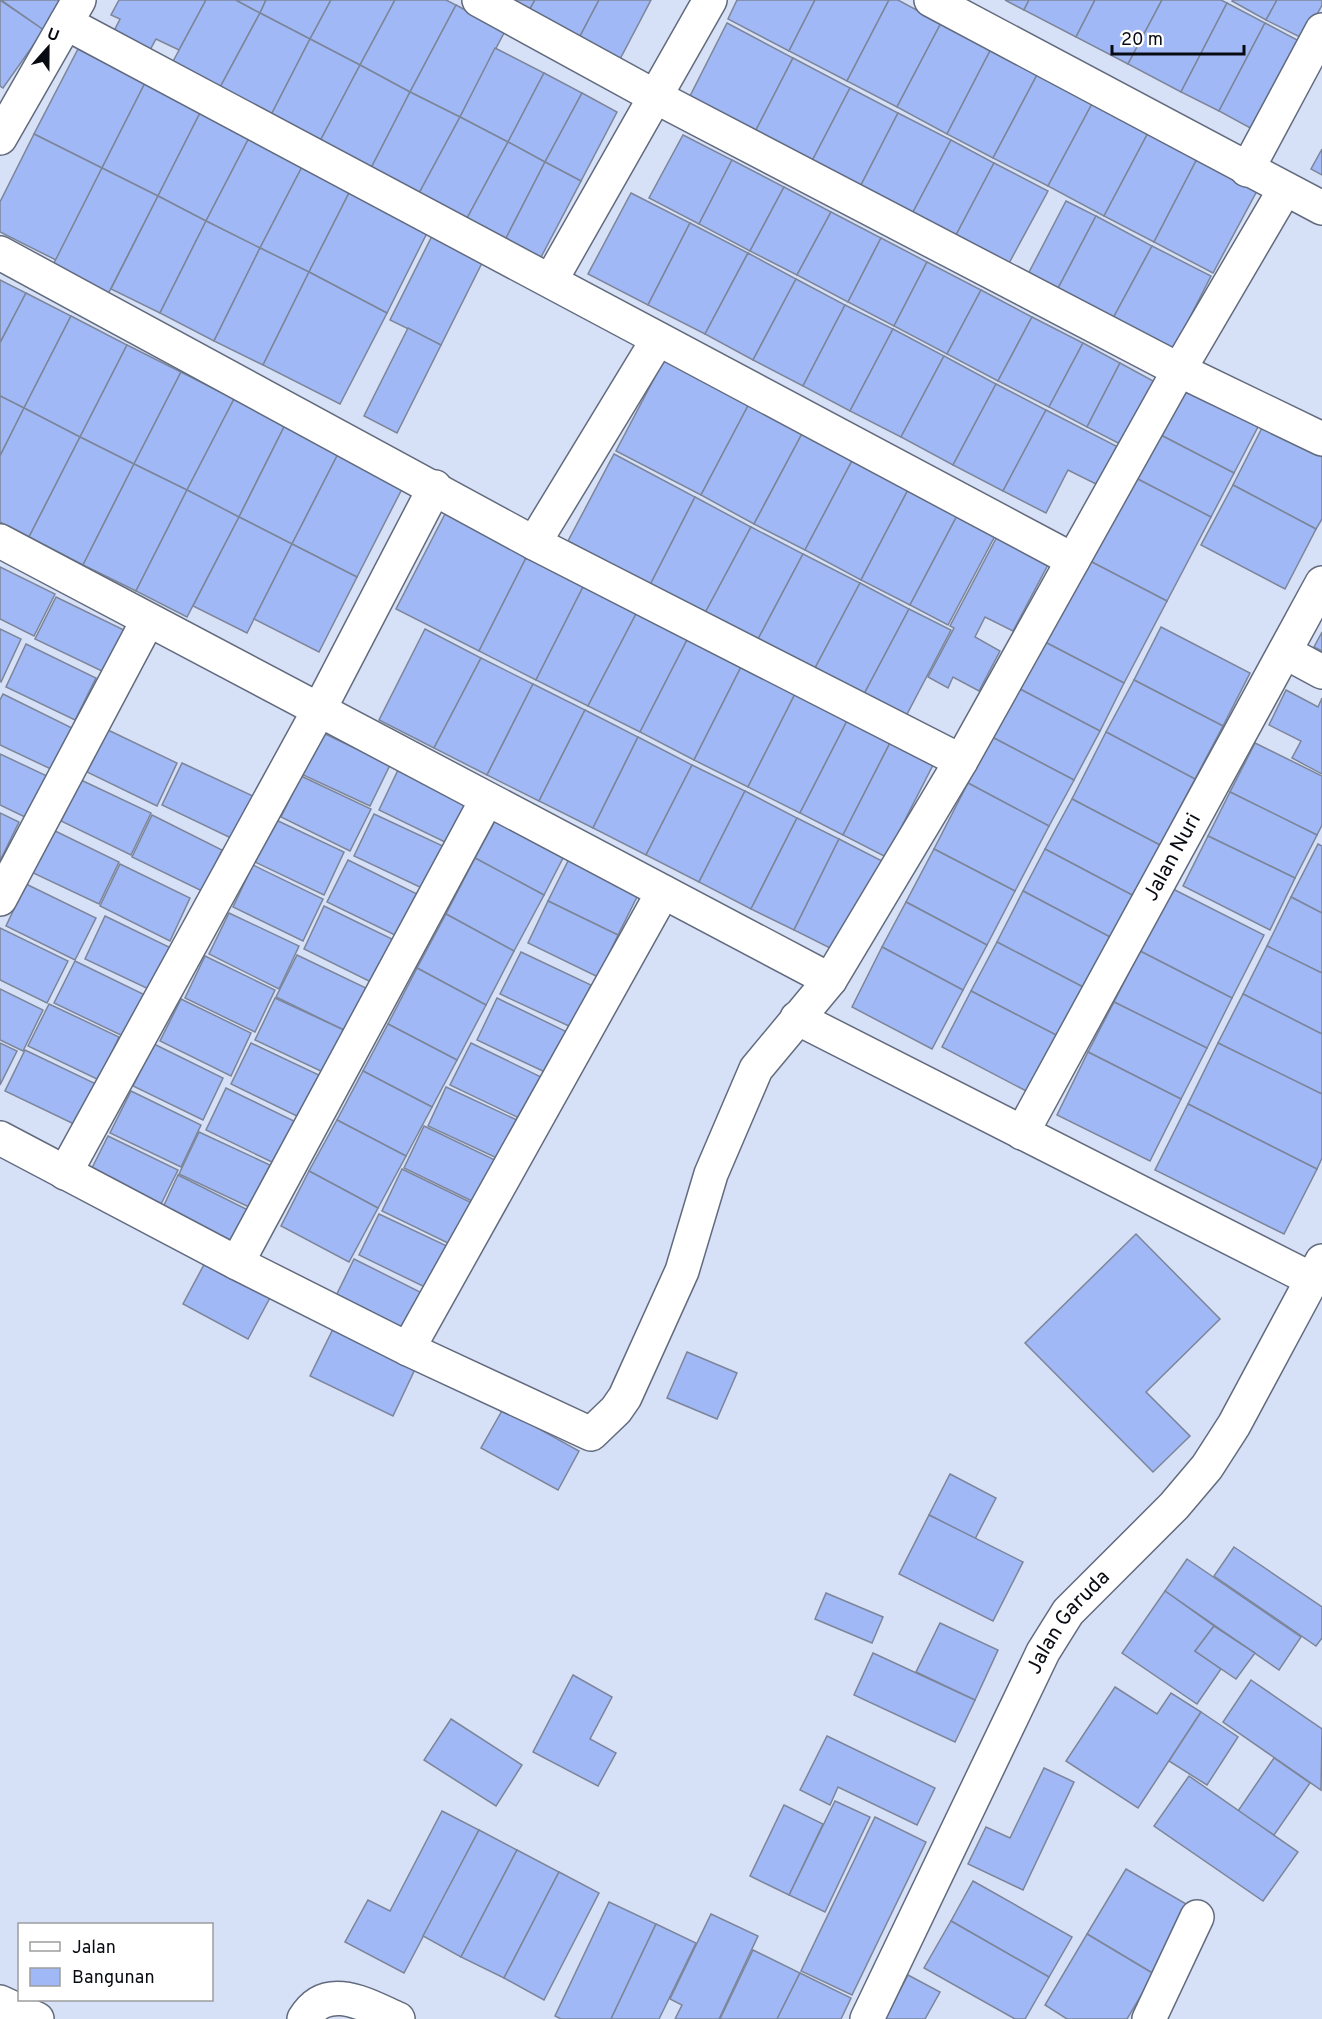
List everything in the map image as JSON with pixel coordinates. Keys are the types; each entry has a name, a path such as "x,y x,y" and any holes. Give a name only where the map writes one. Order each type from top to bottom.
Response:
{"street":[{"path":"479,0 656,97 1179,370 1322,439"},
{"path":"551,280 710,0"},
{"path":"931,0 1322,208"},
{"path":"0,138 73,11 658,339 1073,560"},
{"path":"1247,170 1322,30"},
{"path":"0,1138 237,1263 408,1349 591,1434 616,1410 625,1397 682,1271 711,1174 756,1070 830,980 961,761 1179,370 1286,189"},
{"path":"0,253 435,487 534,543 961,761"},
{"path":"534,543 658,339"},
{"path":"65,1173 319,710 435,487"},
{"path":"0,541 830,980"},
{"name":"Jalan Nuri","path":"1022,1133 1322,583"},
{"path":"0,899 148,620"},
{"path":"1285,652 1322,672"},
{"path":"237,1263 488,799"},
{"path":"408,1349 663,892"},
{"path":"797,1018 1022,1133 1317,1270"},
{"name":"Jalan Garuda","path":"867,2019 1043,1652 1068,1612 1174,1506 1207,1467 1234,1425 1317,1270"},
{"path":"1149,2019 1197,1917"},
{"path":"304,2019 310,2009 326,1999 344,1998 398,2019"},
{"path":"0,2002 37,2019"}],"building":[{"path":"0,0 44,30 3,88 0,86"},
{"path":"1,0 65,0 44,30"},
{"path":"119,0 206,0 179,50 156,39 150,50 114,31 120,19 111,15"},
{"path":"206,0 236,0 260,13 217,93 170,67"},
{"path":"236,0 266,0 260,13"},
{"path":"266,0 331,0 310,39 260,13"},
{"path":"331,0 395,0 360,65 310,39"},
{"path":"395,0 446,0 456,5 410,92 360,65"},
{"path":"501,0 535,0 527,14"},
{"path":"535,0 599,0 578,40 527,14"},
{"path":"599,0 651,0 619,61 578,40"},
{"path":"737,0 815,0 789,51 728,19"},
{"path":"815,0 889,0 847,81 789,51"},
{"path":"889,0 898,0 941,23 897,107 847,81"},
{"path":"1005,0 1029,0 1024,10"},
{"path":"1029,0 1095,0 1076,37 1024,10"},
{"path":"1095,0 1162,0 1128,64 1076,37"},
{"path":"1162,0 1221,0 1227,3 1181,92 1128,64"},
{"path":"1233,0 1277,0 1266,20"},
{"path":"1277,0 1322,0 1322,5 1304,39 1266,20"},
{"path":"1227,3 1265,23 1219,111 1181,92"},
{"path":"456,5 505,31 460,117 410,92"},
{"path":"260,13 310,39 269,119 217,93"},
{"path":"727,23 793,58 755,132 689,98"},
{"path":"941,23 991,49 947,134 897,107"},
{"path":"1265,23 1301,42 1254,130 1219,111"},
{"path":"310,39 360,65 318,145 269,119"},
{"path":"495,48 544,73 508,142 460,117"},
{"path":"78,49 145,83 102,168 34,134"},
{"path":"991,49 1038,73 993,158 947,134"},
{"path":"793,58 850,88 812,161 755,132"},
{"path":"360,65 410,92 369,172 318,145"},
{"path":"544,73 582,93 545,162 508,142"},
{"path":"1038,73 1093,102 1048,186 993,158"},
{"path":"145,83 201,111 158,196 102,168"},
{"path":"850,88 898,113 860,187 812,161"},
{"path":"410,92 460,117 417,197 369,172"},
{"path":"582,93 617,112 581,181 545,162"},
{"path":"1093,102 1149,131 1104,216 1048,186"},
{"path":"201,111 250,136 206,221 158,196"},
{"path":"898,113 951,140 912,214 860,187"},
{"path":"460,117 508,142 465,222 417,197"},
{"path":"1149,131 1198,157 1154,242 1104,216"},
{"path":"34,134 102,168 56,260 0,232 0,202"},
{"path":"683,135 732,160 699,224 649,198"},
{"path":"250,136 304,163 260,248 206,221"},
{"path":"951,140 994,163 955,237 912,214"},
{"path":"508,142 545,162 504,242 465,222"},
{"path":"1322,149 1322,175 1311,169"},
{"path":"1198,157 1258,189 1213,273 1154,242"},
{"path":"732,160 784,187 750,251 699,224"},
{"path":"545,162 581,181 539,261 504,242"},
{"path":"304,163 352,187 309,272 260,248"},
{"path":"994,163 1048,191 1008,265 955,237"},
{"path":"102,168 158,196 105,300 50,271"},
{"path":"352,187 430,227 387,313 309,272"},
{"path":"784,187 831,212 797,275 750,251"},
{"path":"631,193 690,223 648,305 588,274"},
{"path":"158,196 206,221 160,313 111,289"},
{"path":"1066,201 1096,216 1055,294 1026,278"},
{"path":"831,212 881,238 848,302 797,275"},
{"path":"1096,216 1152,246 1111,322 1055,294"},
{"path":"206,221 260,248 214,341 160,313"},
{"path":"690,223 748,253 705,334 648,305"},
{"path":"435,230 486,255 441,345 390,320"},
{"path":"881,238 927,262 894,326 848,302"},
{"path":"1152,246 1211,276 1171,354 1111,322"},
{"path":"260,248 309,272 263,365 214,341"},
{"path":"748,253 796,279 753,360 705,334"},
{"path":"927,262 981,290 947,354 894,326"},
{"path":"309,272 387,313 340,404 263,365"},
{"path":"796,279 845,305 803,386 753,360"},
{"path":"0,280 26,293 0,343"},
{"path":"981,290 1032,317 998,381 947,354"},
{"path":"26,293 71,316 24,408 0,396 0,343"},
{"path":"845,305 893,329 850,411 803,386"},
{"path":"71,316 127,345 80,437 24,408"},
{"path":"1032,317 1083,343 1049,407 998,381"},
{"path":"408,328 441,345 397,433 364,416"},
{"path":"893,329 944,356 901,437 850,411"},
{"path":"1083,343 1120,363 1087,427 1049,407"},
{"path":"127,345 181,372 134,464 80,437"},
{"path":"944,356 996,384 953,465 901,437"},
{"path":"665,358 750,402 701,495 616,451"},
{"path":"1120,363 1155,382 1122,445 1087,427"},
{"path":"181,372 234,399 187,490 134,464"},
{"path":"1180,378 1261,421 1234,473 1153,431"},
{"path":"996,384 1046,410 1003,491 953,465"},
{"path":"0,396 24,408 0,456"},
{"path":"234,399 285,425 239,517 187,490"},
{"path":"750,402 804,430 754,524 701,495"},
{"path":"24,408 80,437 29,537 0,522 0,456"},
{"path":"1046,410 1118,447 1098,485 1068,470 1046,513 1003,491"},
{"path":"1265,422 1322,452 1322,519 1316,529 1233,485"},
{"path":"285,425 339,452 292,544 239,517"},
{"path":"804,430 854,457 805,550 754,524"},
{"path":"1153,431 1234,473 1211,517 1130,475"},
{"path":"80,437 134,464 83,565 29,537"},
{"path":"339,452 404,485 357,577 292,544"},
{"path":"614,454 695,497 650,585 568,541"},
{"path":"854,457 910,486 861,580 805,550"},
{"path":"134,464 187,490 136,591 83,565"},
{"path":"1130,475 1211,517 1167,601 1086,559"},
{"path":"1233,485 1316,529 1285,589 1201,545"},
{"path":"910,486 959,512 910,605 861,580"},
{"path":"187,490 239,517 187,617 136,591"},
{"path":"695,497 751,527 705,613 650,585"},
{"path":"959,512 997,532 948,625 910,605"},
{"path":"445,514 527,556 479,651 396,609"},
{"path":"239,517 292,544 247,633 193,606"},
{"path":"751,527 803,554 757,641 705,613"},
{"path":"999,533 1051,559 1013,631 985,617 975,637 1000,651 979,691 953,677 948,688 928,677 954,628 950,626"},
{"path":"292,544 357,577 319,652 254,619"},
{"path":"803,554 860,583 814,670 757,641"},
{"path":"527,556 584,585 536,680 479,651"},
{"path":"1086,559 1167,601 1124,683 1043,641"},
{"path":"0,567 55,594 34,636 0,619"},
{"path":"860,583 909,609 863,696 814,670"},
{"path":"584,585 637,612 588,706 536,680"},
{"path":"56,597 126,631 106,673 35,639"},
{"path":"909,609 951,630 905,718 863,696"},
{"path":"637,612 688,638 640,732 588,706"},
{"path":"1161,627 1250,673 1223,726 1134,680"},
{"path":"0,629 21,639 1,682 0,681"},
{"path":"425,629 481,658 434,748 379,720"},
{"path":"1322,632 1322,651 1314,647"},
{"path":"688,638 742,665 694,760 640,732"},
{"path":"1043,641 1124,683 1100,731 1018,688"},
{"path":"26,644 96,678 75,720 6,687"},
{"path":"481,658 533,684 487,775 434,748"},
{"path":"742,665 796,692 748,787 694,760"},
{"path":"1134,680 1223,726 1195,779 1106,732"},
{"path":"533,684 585,710 539,801 487,775"},
{"path":"1018,688 1100,731 1074,780 992,737"},
{"path":"1286,690 1318,707 1322,698 1322,774 1292,758 1301,741 1269,725"},
{"path":"796,692 848,719 800,813 748,787"},
{"path":"3,694 72,728 53,770 0,745 0,700"},
{"path":"585,710 638,737 593,828 539,801"},
{"path":"848,719 891,741 843,835 800,813"},
{"path":"108,730 177,763 157,806 87,772"},
{"path":"319,731 390,765 370,806 299,773"},
{"path":"1106,732 1195,779 1160,845 1072,799"},
{"path":"638,737 692,765 646,855 593,828"},
{"path":"992,737 1074,780 1049,826 968,783"},
{"path":"891,741 934,763 886,857 843,835"},
{"path":"1255,743 1322,776 1322,825 1317,835 1230,792"},
{"path":"0,754 47,776 27,818 0,805"},
{"path":"182,763 253,796 233,839 162,805"},
{"path":"692,765 745,791 699,882 646,855"},
{"path":"399,768 469,801 449,844 379,810"},
{"path":"301,776 371,809 350,851 281,817"},
{"path":"81,780 151,813 131,855 61,821"},
{"path":"968,783 1049,826 1015,891 934,849"},
{"path":"745,791 797,818 751,909 699,882"},
{"path":"1230,792 1317,835 1295,878 1208,836"},
{"path":"1072,799 1160,845 1134,896 1045,849"},
{"path":"0,813 19,822 0,861"},
{"path":"374,814 445,847 424,889 354,856"},
{"path":"152,815 222,850 202,891 132,857"},
{"path":"797,818 839,839 794,930 751,909"},
{"path":"274,819 344,852 324,895 253,861"},
{"path":"495,821 563,858 544,895 475,858"},
{"path":"49,828 119,862 99,904 29,871"},
{"path":"1208,836 1295,878 1270,930 1183,886"},
{"path":"839,839 884,862 838,952 794,930"},
{"path":"1318,844 1322,846 1322,913 1291,897"},
{"path":"934,849 1015,891 987,945 906,902"},
{"path":"1045,849 1134,896 1112,938 1023,891"},
{"path":"475,858 544,895 514,951 446,914"},
{"path":"569,859 639,893 618,935 548,901"},
{"path":"348,860 417,894 397,936 327,902"},
{"path":"120,864 190,898 170,941 100,906"},
{"path":"253,865 323,899 303,941 233,907"},
{"path":"26,884 96,918 75,960 6,926"},
{"path":"1171,888 1264,935 1232,998 1140,951"},
{"path":"1023,891 1112,938 1085,988 997,942"},
{"path":"1291,897 1322,913 1322,973 1267,946"},
{"path":"548,901 618,935 598,977 528,943"},
{"path":"906,902 987,945 963,990 882,947"},
{"path":"324,906 394,940 373,983 304,949"},
{"path":"229,913 299,946 279,989 209,954"},
{"path":"446,914 514,951 486,1005 417,968"},
{"path":"105,916 175,950 155,992 85,959"},
{"path":"0,928 68,961 47,1003 0,980"},
{"path":"997,942 1085,988 1060,1037 971,991"},
{"path":"1267,946 1322,973 1322,1034 1243,994"},
{"path":"882,947 963,990 932,1049 852,1007"},
{"path":"1140,951 1232,998 1207,1048 1114,1002"},
{"path":"521,952 591,985 571,1027 500,994"},
{"path":"297,955 366,988 346,1031 276,997"},
{"path":"205,956 275,990 255,1032 185,998"},
{"path":"75,961 145,995 125,1037 54,1003"},
{"path":"417,968 486,1005 457,1060 388,1024"},
{"path":"0,989 43,1010 23,1051 0,1040"},
{"path":"971,991 1060,1037 1030,1093 942,1047"},
{"path":"1243,994 1322,1034 1322,1094 1218,1043"},
{"path":"275,998 346,1031 325,1073 255,1040"},
{"path":"497,998 567,1032 547,1073 477,1040"},
{"path":"181,999 251,1033 231,1076 160,1041"},
{"path":"1114,1002 1207,1048 1181,1099 1088,1052"},
{"path":"49,1004 119,1037 99,1080 28,1046"},
{"path":"388,1024 457,1060 432,1107 363,1071"},
{"path":"0,1043 17,1051 0,1085"},
{"path":"251,1043 321,1076 301,1118 231,1084"},
{"path":"471,1043 541,1077 521,1119 450,1085"},
{"path":"1218,1043 1322,1094 1322,1158 1317,1169 1188,1104"},
{"path":"154,1044 223,1078 203,1120 133,1086"},
{"path":"25,1050 96,1084 76,1125 5,1091"},
{"path":"1088,1052 1181,1099 1150,1161 1057,1115"},
{"path":"363,1071 432,1107 406,1156 337,1120"},
{"path":"446,1087 517,1120 499,1159 428,1126"},
{"path":"226,1088 296,1122 276,1164 206,1130"},
{"path":"131,1091 201,1125 181,1167 110,1133"},
{"path":"1188,1104 1317,1169 1284,1234 1155,1170"},
{"path":"337,1120 406,1156 378,1208 309,1171"},
{"path":"424,1126 495,1160 474,1202 404,1168"},
{"path":"199,1132 270,1165 249,1207 179,1174"},
{"path":"108,1136 178,1170 157,1212 87,1178"},
{"path":"402,1169 472,1203 452,1245 382,1211"},
{"path":"309,1171 378,1208 349,1262 281,1226"},
{"path":"178,1175 248,1210 228,1250 159,1216"},
{"path":"379,1214 449,1247 429,1289 359,1255"},
{"path":"1136,1234 1220,1319 1146,1392 1190,1436 1153,1472 1025,1343"},
{"path":"207,1259 272,1294 248,1339 183,1304"},
{"path":"354,1259 424,1294 404,1335 333,1302"},
{"path":"334,1327 416,1367 393,1416 310,1376"},
{"path":"687,1352 737,1373 717,1419 667,1398"},
{"path":"503,1409 579,1451 558,1490 481,1448"},
{"path":"950,1474 996,1498 975,1539 929,1515"},
{"path":"929,1515 1023,1562 993,1621 899,1574"},
{"path":"1234,1547 1322,1607 1322,1638 1316,1646 1214,1576"},
{"path":"1187,1559 1301,1637 1279,1670 1165,1591"},
{"path":"1165,1591 1214,1626 1195,1651 1221,1669 1197,1704 1122,1653"},
{"path":"826,1593 883,1617 872,1643 815,1619"},
{"path":"940,1623 998,1650 975,1700 916,1672"},
{"path":"1214,1626 1255,1653 1236,1679 1195,1651"},
{"path":"873,1653 975,1700 955,1742 854,1695"},
{"path":"573,1675 612,1697 590,1739 616,1753 598,1786 533,1752"},
{"path":"1251,1680 1322,1729 1321,1790 1223,1722"},
{"path":"1115,1687 1157,1714 1171,1693 1201,1712 1138,1808 1066,1761"},
{"path":"1201,1712 1238,1737 1207,1785 1169,1761"},
{"path":"451,1719 522,1765 496,1806 424,1760"},
{"path":"827,1736 935,1788 917,1825 838,1787 830,1805 800,1790"},
{"path":"1274,1758 1310,1783 1274,1835 1238,1811"},
{"path":"1044,1768 1074,1782 1023,1890 968,1864 986,1827 1010,1838"},
{"path":"1189,1776 1298,1852 1263,1901 1154,1826"},
{"path":"835,1801 870,1817 825,1912 789,1895"},
{"path":"784,1805 823,1824 789,1895 750,1876"},
{"path":"442,1811 479,1830 404,1973 345,1942 368,1900 390,1911"},
{"path":"875,1817 926,1842 852,1995 801,1971"},
{"path":"479,1830 517,1850 461,1957 423,1936"},
{"path":"517,1850 559,1872 504,1978 461,1957"},
{"path":"1126,1869 1193,1908 1154,1974 1087,1934"},
{"path":"559,1872 599,1893 544,2000 504,1978"},
{"path":"973,1881 1072,1937 1049,1977 951,1921"},
{"path":"609,1902 656,1924 611,2019 561,2019 555,2016"},
{"path":"711,1914 758,1936 719,2019 675,2019 682,2005 670,1999"},
{"path":"951,1921 1049,1977 1025,2019 1015,2019 924,1968"},
{"path":"656,1924 696,1943 659,2019 611,2019"},
{"path":"1087,1934 1154,1974 1127,2019 1067,2019 1045,2005"},
{"path":"753,1950 800,1973 777,2019 720,2019"},
{"path":"800,1973 851,1998 841,2019 777,2019"},
{"path":"908,1975 940,1992 925,2019 885,2019"}]}
